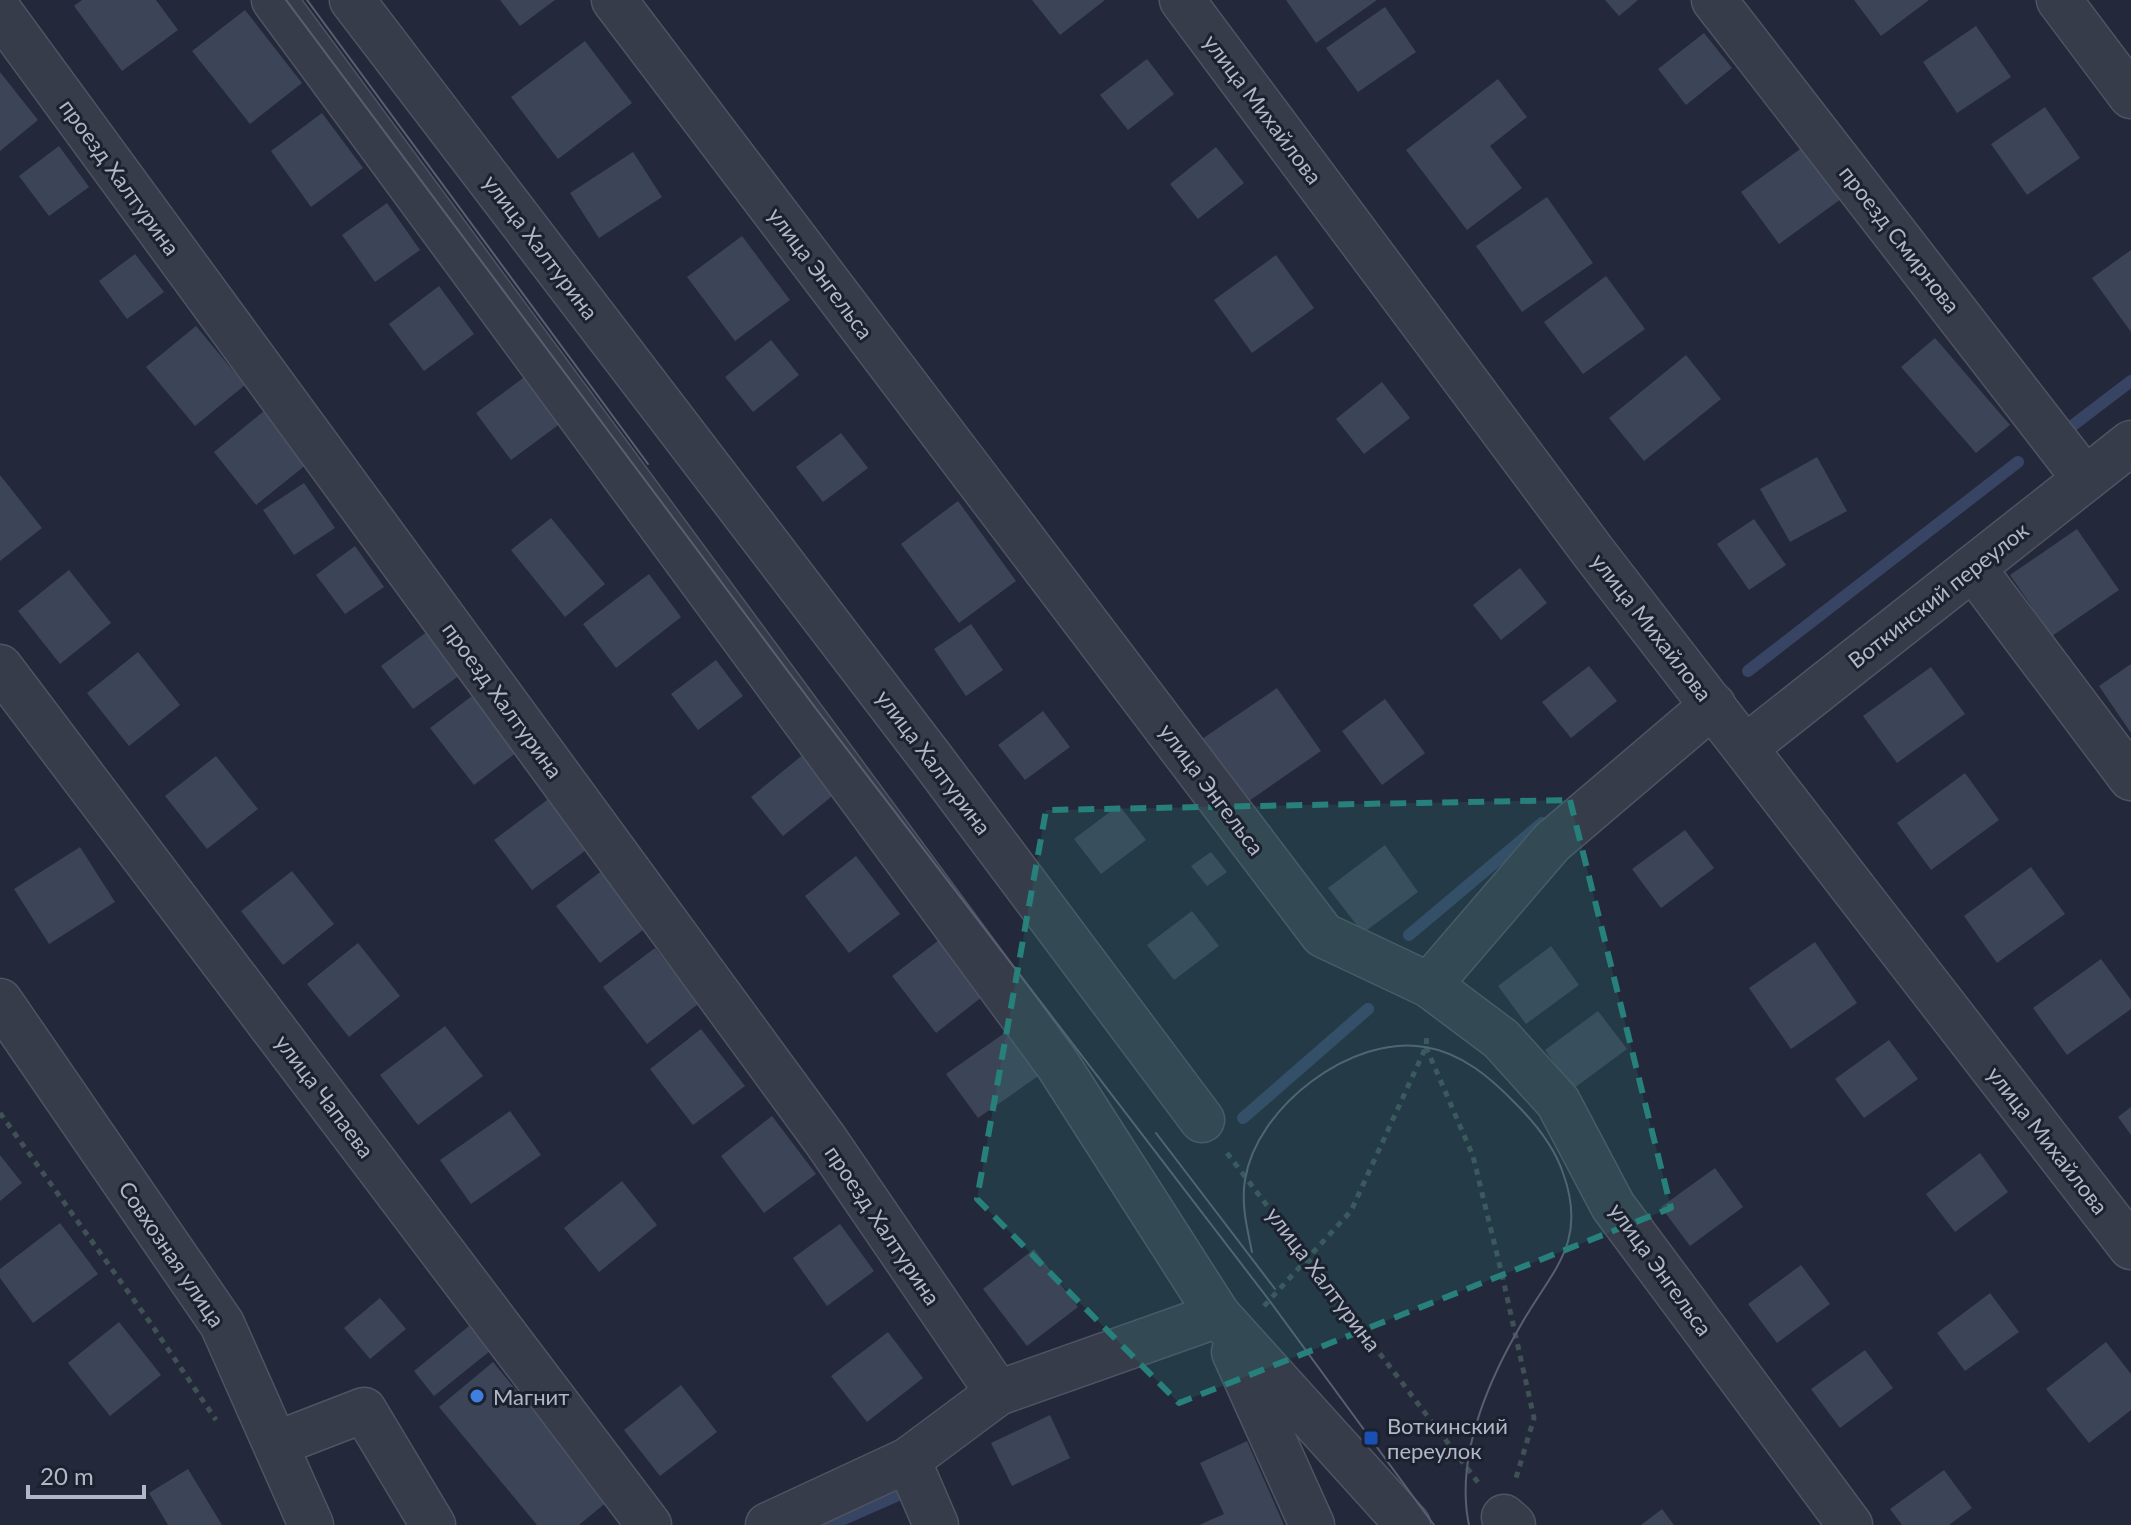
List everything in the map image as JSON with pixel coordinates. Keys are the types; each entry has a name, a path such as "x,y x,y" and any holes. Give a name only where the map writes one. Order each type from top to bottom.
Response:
{"street":[{"path":"274,0 1058,1065 1218,1315 1312,1525"},
{"name":"улица Халтурина","path":"352,0 931,758 1202,1120"},
{"name":"улица Энгельса","path":"614,0 1323,935 1429,985 1501,1039 1558,1102 1613,1206 1850,1525"},
{"name":"улица Михайлова","path":"1182,0 1594,553 2131,1247"},
{"name":"проезд Смирнова","path":"1714,0 2085,479"},
{"path":"2059,0 2131,96"},
{"name":"проезд Халтурина","path":"0,12 826,1141 998,1393"},
{"name":"Воткинский переулок","path":"1746,747 2131,443"},
{"path":"1973,568 2131,778"},
{"name":"улица Чапаева","path":"0,667 649,1525"},
{"path":"1429,985 1552,842 1713,705"},
{"name":"Совхозная улица","path":"0,1001 222,1324 311,1525"},
{"path":"768,1525 908,1460 998,1393 1218,1315"},
{"path":"1218,1315 1408,1525"},
{"path":"276,1444 364,1410 433,1525"},
{"path":"908,1460 936,1525"}],"path":[{"path":"1218,1315 1260,1311 1351,1211 1426,1047 1429,985"},
{"path":"1426,1047 1473,1156 1534,1418 1508,1521"},
{"path":"0,1113 149,1321 219,1425"},
{"name":"улица Халтурина","path":"1202,1120 1508,1521"}],"highlighted area":[{"path":"1570,800 1671,1208 1179,1403 977,1199 1046,810"}],"building":[{"path":"82,0 156,0 178,30 122,71 74,6"},
{"path":"500,0 555,0 520,26"},
{"path":"1032,0 1105,0 1060,35"},
{"path":"1286,0 1377,0 1316,43"},
{"path":"1605,0 1638,0 1619,16"},
{"path":"1854,0 1929,0 1881,36"},
{"path":"1385,7 1416,52 1358,92 1326,48"},
{"path":"245,10 302,83 250,124 192,51"},
{"path":"1976,26 2011,77 1957,113 1923,62"},
{"path":"1704,33 1732,68 1686,105 1658,69"},
{"path":"585,41 632,103 558,159 511,97"},
{"path":"1147,59 1174,94 1128,130 1100,95"},
{"path":"0,72 38,120 0,151"},
{"path":"1498,79 1527,117 1490,146 1522,188 1467,230 1406,150"},
{"path":"2045,107 2080,158 2027,195 1991,144"},
{"path":"322,113 363,168 311,207 271,151"},
{"path":"59,146 89,187 49,216 19,176"},
{"path":"1216,147 1244,183 1198,219 1170,184"},
{"path":"1803,147 1841,199 1779,244 1741,192"},
{"path":"633,152 662,197 599,238 570,193"},
{"path":"1547,197 1593,263 1522,312 1476,246"},
{"path":"387,203 420,250 375,282 342,235"},
{"path":"742,236 790,300 735,341 687,277"},
{"path":"2131,250 2131,332 2092,278"},
{"path":"135,254 164,292 127,319 99,281"},
{"path":"1276,255 1314,308 1252,353 1214,300"},
{"path":"1606,276 1645,329 1583,374 1544,322"},
{"path":"439,286 474,334 424,371 389,324"},
{"path":"196,326 245,385 195,426 146,367"},
{"path":"1935,338 2010,425 1976,453 1901,367"},
{"path":"771,340 799,375 753,412 725,377"},
{"path":"1686,355 1721,399 1644,461 1609,418"},
{"path":"527,375 561,423 511,460 476,413"},
{"path":"1382,382 1410,418 1364,454 1336,419"},
{"path":"264,411 307,464 256,505 214,452"},
{"path":"841,433 868,468 823,502 796,467"},
{"path":"1817,457 1847,511 1790,542 1760,489"},
{"path":"0,475 42,528 0,561"},
{"path":"304,483 335,528 294,555 263,510"},
{"path":"958,501 1016,581 959,623 901,544"},
{"path":"551,518 605,584 565,617 511,550"},
{"path":"1754,519 1786,565 1749,590 1717,544"},
{"path":"2077,529 2119,590 2052,636 2010,575"},
{"path":"355,546 384,587 345,614 316,575"},
{"path":"1520,568 1547,603 1501,640 1473,605"},
{"path":"69,570 111,623 60,664 18,611"},
{"path":"649,574 681,617 616,668 583,624"},
{"path":"971,624 1003,670 966,696 934,649"},
{"path":"428,631 460,675 413,709 381,666"},
{"path":"138,652 180,705 129,746 87,693"},
{"path":"716,660 743,696 698,730 671,694"},
{"path":"2131,664 2131,733 2099,686"},
{"path":"1589,666 1617,701 1571,738 1542,702"},
{"path":"1931,667 1965,714 1897,763 1863,716"},
{"path":"1277,688 1321,751 1246,803 1202,739"},
{"path":"481,689 525,746 474,785 430,728"},
{"path":"1385,699 1425,753 1382,785 1342,731"},
{"path":"1043,711 1070,747 1025,780 998,745"},
{"path":"804,754 836,793 783,836 751,797"},
{"path":"216,756 258,809 207,849 165,796"},
{"path":"1965,773 1999,820 1931,870 1897,823"},
{"path":"559,791 597,842 532,890 494,840"},
{"path":"1119,805 1146,840 1101,874 1074,839"},
{"path":"1685,830 1714,868 1661,908 1632,869"},
{"path":"1385,845 1418,892 1363,933 1328,888"},
{"path":"80,847 115,902 49,944 14,889"},
{"path":"1211,852 1227,872 1207,886 1191,866"},
{"path":"856,856 900,914 849,953 805,896"},
{"path":"608,866 652,923 600,963 556,906"},
{"path":"2031,867 2065,914 1997,963 1964,916"},
{"path":"292,871 334,924 283,965 241,911"},
{"path":"1192,911 1219,946 1174,980 1147,945"},
{"path":"943,937 987,993 936,1033 892,976"},
{"path":"1815,942 1857,1003 1791,1049 1749,988"},
{"path":"358,943 400,996 349,1037 307,984"},
{"path":"1551,946 1579,985 1526,1024 1498,986"},
{"path":"655,948 698,1004 647,1044 603,987"},
{"path":"2101,959 2131,1000 2131,1009 2067,1055 2033,1008"},
{"path":"1598,1011 1627,1049 1573,1089 1545,1050"},
{"path":"1016,1025 1047,1070 978,1118 946,1074"},
{"path":"445,1026 483,1076 418,1125 380,1075"},
{"path":"701,1029 745,1086 693,1125 650,1069"},
{"path":"1889,1040 1918,1079 1864,1118 1835,1079"},
{"path":"2131,1107 2131,1135 2118,1117"},
{"path":"510,1111 541,1155 471,1204 440,1160"},
{"path":"772,1116 816,1174 764,1213 721,1156"},
{"path":"1980,1153 2008,1192 1955,1232 1926,1194"},
{"path":"0,1155 22,1183 0,1201"},
{"path":"1715,1168 1743,1207 1690,1246 1661,1207"},
{"path":"622,1181 657,1225 599,1272 564,1228"},
{"path":"60,1223 98,1274 33,1323 0,1278 0,1269"},
{"path":"840,1224 874,1271 827,1306 793,1258"},
{"path":"1034,1249 1078,1307 1027,1346 983,1289"},
{"path":"1801,1265 1830,1304 1777,1343 1748,1304"},
{"path":"1990,1293 2019,1332 1965,1371 1937,1333"},
{"path":"380,1298 406,1329 370,1359 344,1328"},
{"path":"119,1322 161,1375 110,1416 68,1363"},
{"path":"469,1326 490,1351 434,1396 414,1371"},
{"path":"888,1332 923,1378 867,1422 831,1376"},
{"path":"2106,1342 2131,1374 2131,1410 2089,1443 2046,1389"},
{"path":"1865,1350 1893,1388 1840,1428 1811,1389"},
{"path":"493,1362 608,1501 579,1525 537,1525 439,1407"},
{"path":"681,1385 717,1432 660,1476 624,1430"},
{"path":"1050,1415 1070,1458 1012,1486 991,1443"},
{"path":"1247,1441 1284,1525 1199,1525 1224,1514 1200,1463"},
{"path":"188,1469 222,1525 168,1525 149,1493"},
{"path":"1944,1470 1972,1508 1949,1525 1902,1525 1890,1509"},
{"path":"1662,1509 1674,1525 1641,1525"}],"waterway":[{"path":"2068,429 2131,381"},
{"path":"1748,671 2018,462"},
{"path":"1409,935 1542,823"},
{"path":"1243,1118 1368,1009"},
{"path":"830,1525 896,1496"}],"tram line":[{"path":"286,0 817,710 1269,1300 1434,1525"},
{"path":"307,0 648,464"},
{"path":"1252,1252 1244,1198 1245,1180 1253,1153 1288,1102 1312,1081 1339,1064 1368,1052 1397,1046 1439,1050 1486,1076 1537,1128 1555,1154 1563,1173 1572,1218 1569,1237 1564,1254 1509,1346 1487,1395 1471,1447 1467,1473 1469,1525"},
{"path":"1156,1133 1275,1289"}],"place":[{"name":"Магнит","path":"477,1396"},
{"name":"Воткинский переулок","path":"1371,1438"}]}
